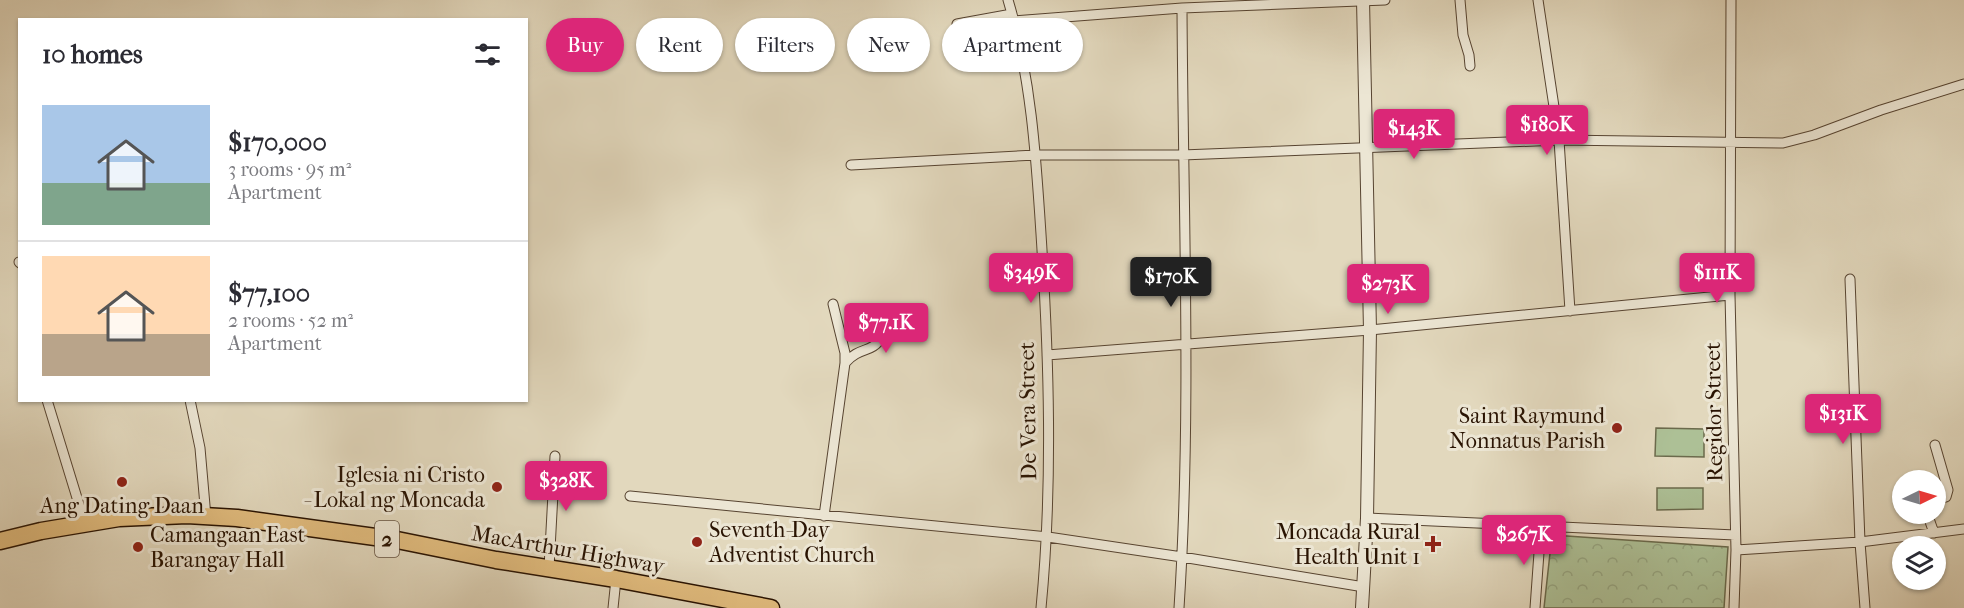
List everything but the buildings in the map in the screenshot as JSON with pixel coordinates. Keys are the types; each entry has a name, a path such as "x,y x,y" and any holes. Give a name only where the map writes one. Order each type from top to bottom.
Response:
{"highway":[{"name":"MacArthur Highway","path":"0,542 41,531 145,516 206,516 306,526 397,540 771,608"}],"street":[{"name":"De Vera Street","path":"1008,0 1028,95 1036,155 1047,355 1048,537 1041,608"},
{"path":"1005,18 1176,5 1384,0"},
{"path":"1460,0 1463,34 1470,66"},
{"path":"1538,0 1559,140 1570,311"},
{"name":"Regidor Street","path":"1731,0 1730,295 1736,550 1734,608"},
{"path":"1362,608 1370,330 1364,1"},
{"path":"1176,5 1182,155 1185,345 1182,556 1179,608"},
{"path":"851,165 1036,155 1182,155 1559,140 1783,143 1964,84"},
{"path":"1850,279 1860,542 1865,608"},
{"path":"1047,355 1370,330 1730,295"},
{"path":"824,516 845,363 845,353 833,304"},
{"path":"845,363 851,356 875,347 883,333 883,320"},
{"path":"48,402 85,524"},
{"path":"190,402 200,448 206,516"},
{"path":"1935,446 1942,470"},
{"path":"549,568 555,456"},
{"path":"630,496 1048,537 1364,586"},
{"path":"1366,518 1734,535"},
{"path":"1931,524 1934,533"},
{"path":"1535,608 1541,525"},
{"path":"1736,550 1860,542 1964,529"},
{"path":"613,608 616,579"}],"green space":[{"path":"1656,428 1704,429 1704,457 1655,456"},
{"path":"1657,488 1703,488 1703,509 1657,510"},
{"path":"1552,535 1728,547 1724,608 1544,608"}],"place":[{"name":"Saint Raymund Nonnatus Parish","path":"1617,428"},
{"name":"Ang Dating Daan","path":"122,482"},
{"name":"Iglesia ni Cristo - Lokal ng Moncada","path":"497,487"},
{"name":"Seventh-Day Adventist Church","path":"697,542"},
{"name":"Moncada Rural Health Unit 1","path":"1433,544"},
{"name":"Camangaan East Barangay Hall","path":"138,547"}]}
